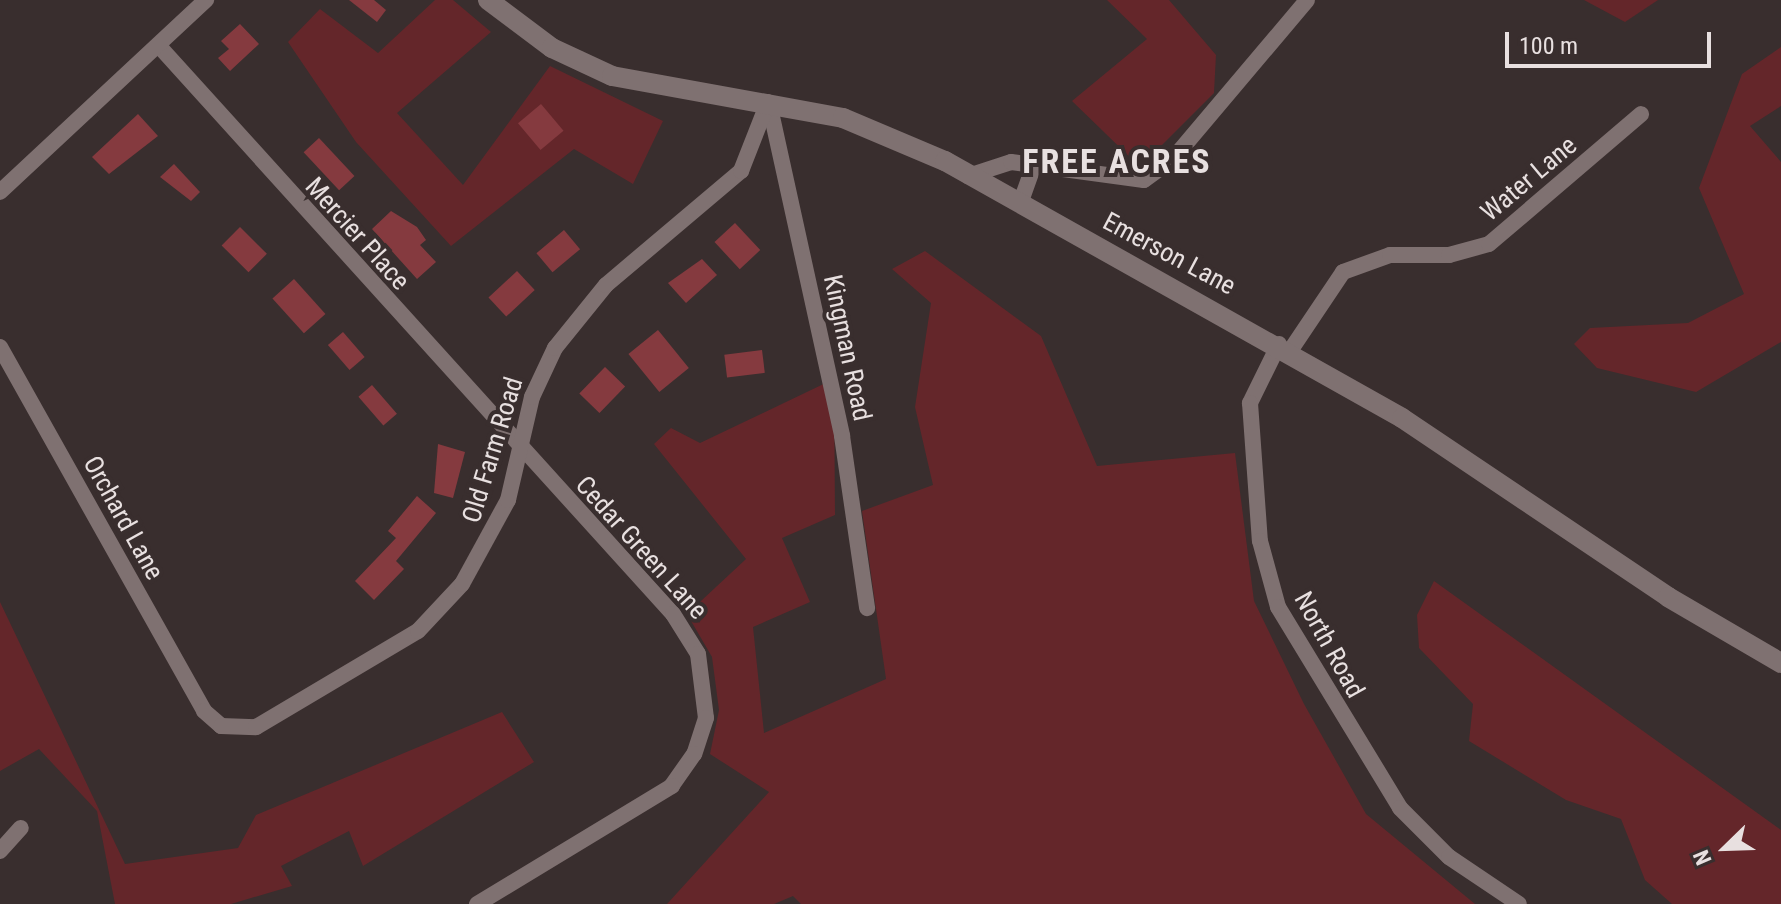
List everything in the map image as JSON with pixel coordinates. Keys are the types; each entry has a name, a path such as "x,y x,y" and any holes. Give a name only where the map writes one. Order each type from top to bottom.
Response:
{"street":[{"path":"0,192 206,0"},
{"name":"Emerson Lane","path":"488,0 552,48 612,76 768,102 900,140 1284,348 1781,663"},
{"path":"968,176 1011,162 1144,180 1172,160 1307,0"},
{"name":"Mercier Place","path":"159,46 521,452"},
{"name":"Old Farm Road","path":"204,711 221,726 256,727 418,631 480,558 521,452 532,397 569,325 606,285 741,171 768,102"},
{"name":"Kingman Road","path":"768,102 842,436 867,608"},
{"name":"Water Lane","path":"1284,348 1343,272 1390,255 1449,255 1489,244 1641,114"},
{"path":"1020,204 1034,165"},
{"name":"Orchard Lane","path":"0,347 204,711"},
{"name":"North Road","path":"1284,348 1250,403 1260,541 1278,607 1400,808 1449,857 1519,904"},
{"name":"Cedar Green Lane","path":"477,904 662,795 694,754 707,705 703,667 686,632 521,452"},
{"path":"0,851 21,828"}],"shaded area":[{"path":"435,0 453,0 491,32 397,113 463,185 550,66 663,121 633,184 574,149 451,246 356,142 288,42 320,9 378,53"},
{"path":"1107,0 1169,0 1216,55 1214,93 1140,167 1072,101 1147,39"},
{"path":"1584,0 1658,0 1625,22"},
{"path":"1781,47 1781,106 1750,126 1781,162 1781,342 1696,392 1597,368 1574,344 1590,328 1688,323 1744,294 1699,188 1742,74"},
{"path":"925,251 1041,336 1097,466 1235,453 1254,601 1304,704 1366,814 1475,904 801,904 793,896 774,904 667,904 769,792 710,754 719,710 712,657 687,614 746,559 654,444 671,428 700,443 834,379 835,515 782,538 810,602 753,627 764,733 886,679 862,511 933,485 915,407 931,303 892,269"},
{"path":"1434,581 1781,830 1781,904 1672,904 1645,880 1621,819 1566,800 1469,741 1473,704 1419,648 1417,615"},
{"path":"0,602 125,864 238,848 256,815 502,712 534,762 363,866 349,831 281,866 292,886 231,904 115,904 97,811 39,749 0,771"}],"building":[{"path":"349,0 374,0 386,10 377,22"},
{"path":"240,24 259,44 230,71 218,58 229,49 221,41"},
{"path":"541,104 563,131 541,150 518,123"},
{"path":"138,114 158,136 109,174 92,157"},
{"path":"319,138 354,176 339,190 304,152"},
{"path":"174,164 200,192 191,201 160,177"},
{"path":"391,211 417,227 426,240 420,245 436,262 417,279 372,229"},
{"path":"735,223 760,250 740,269 715,242"},
{"path":"240,227 267,254 248,272 222,245"},
{"path":"564,230 580,249 552,272 536,253"},
{"path":"702,259 717,275 686,303 668,283"},
{"path":"517,271 535,290 506,317 488,298"},
{"path":"294,279 325,314 304,333 272,298"},
{"path":"658,330 689,368 659,392 628,354"},
{"path":"343,332 365,357 350,370 328,345"},
{"path":"762,350 765,373 727,377 724,355"},
{"path":"605,367 625,386 599,413 579,394"},
{"path":"372,385 397,414 383,425 358,397"},
{"path":"438,444 465,452 453,498 434,493"},
{"path":"417,496 436,513 396,561 404,569 374,600 355,581 396,538 388,531"}],"district":[{"name":"FREE ACRES","path":"1117,162"}]}
